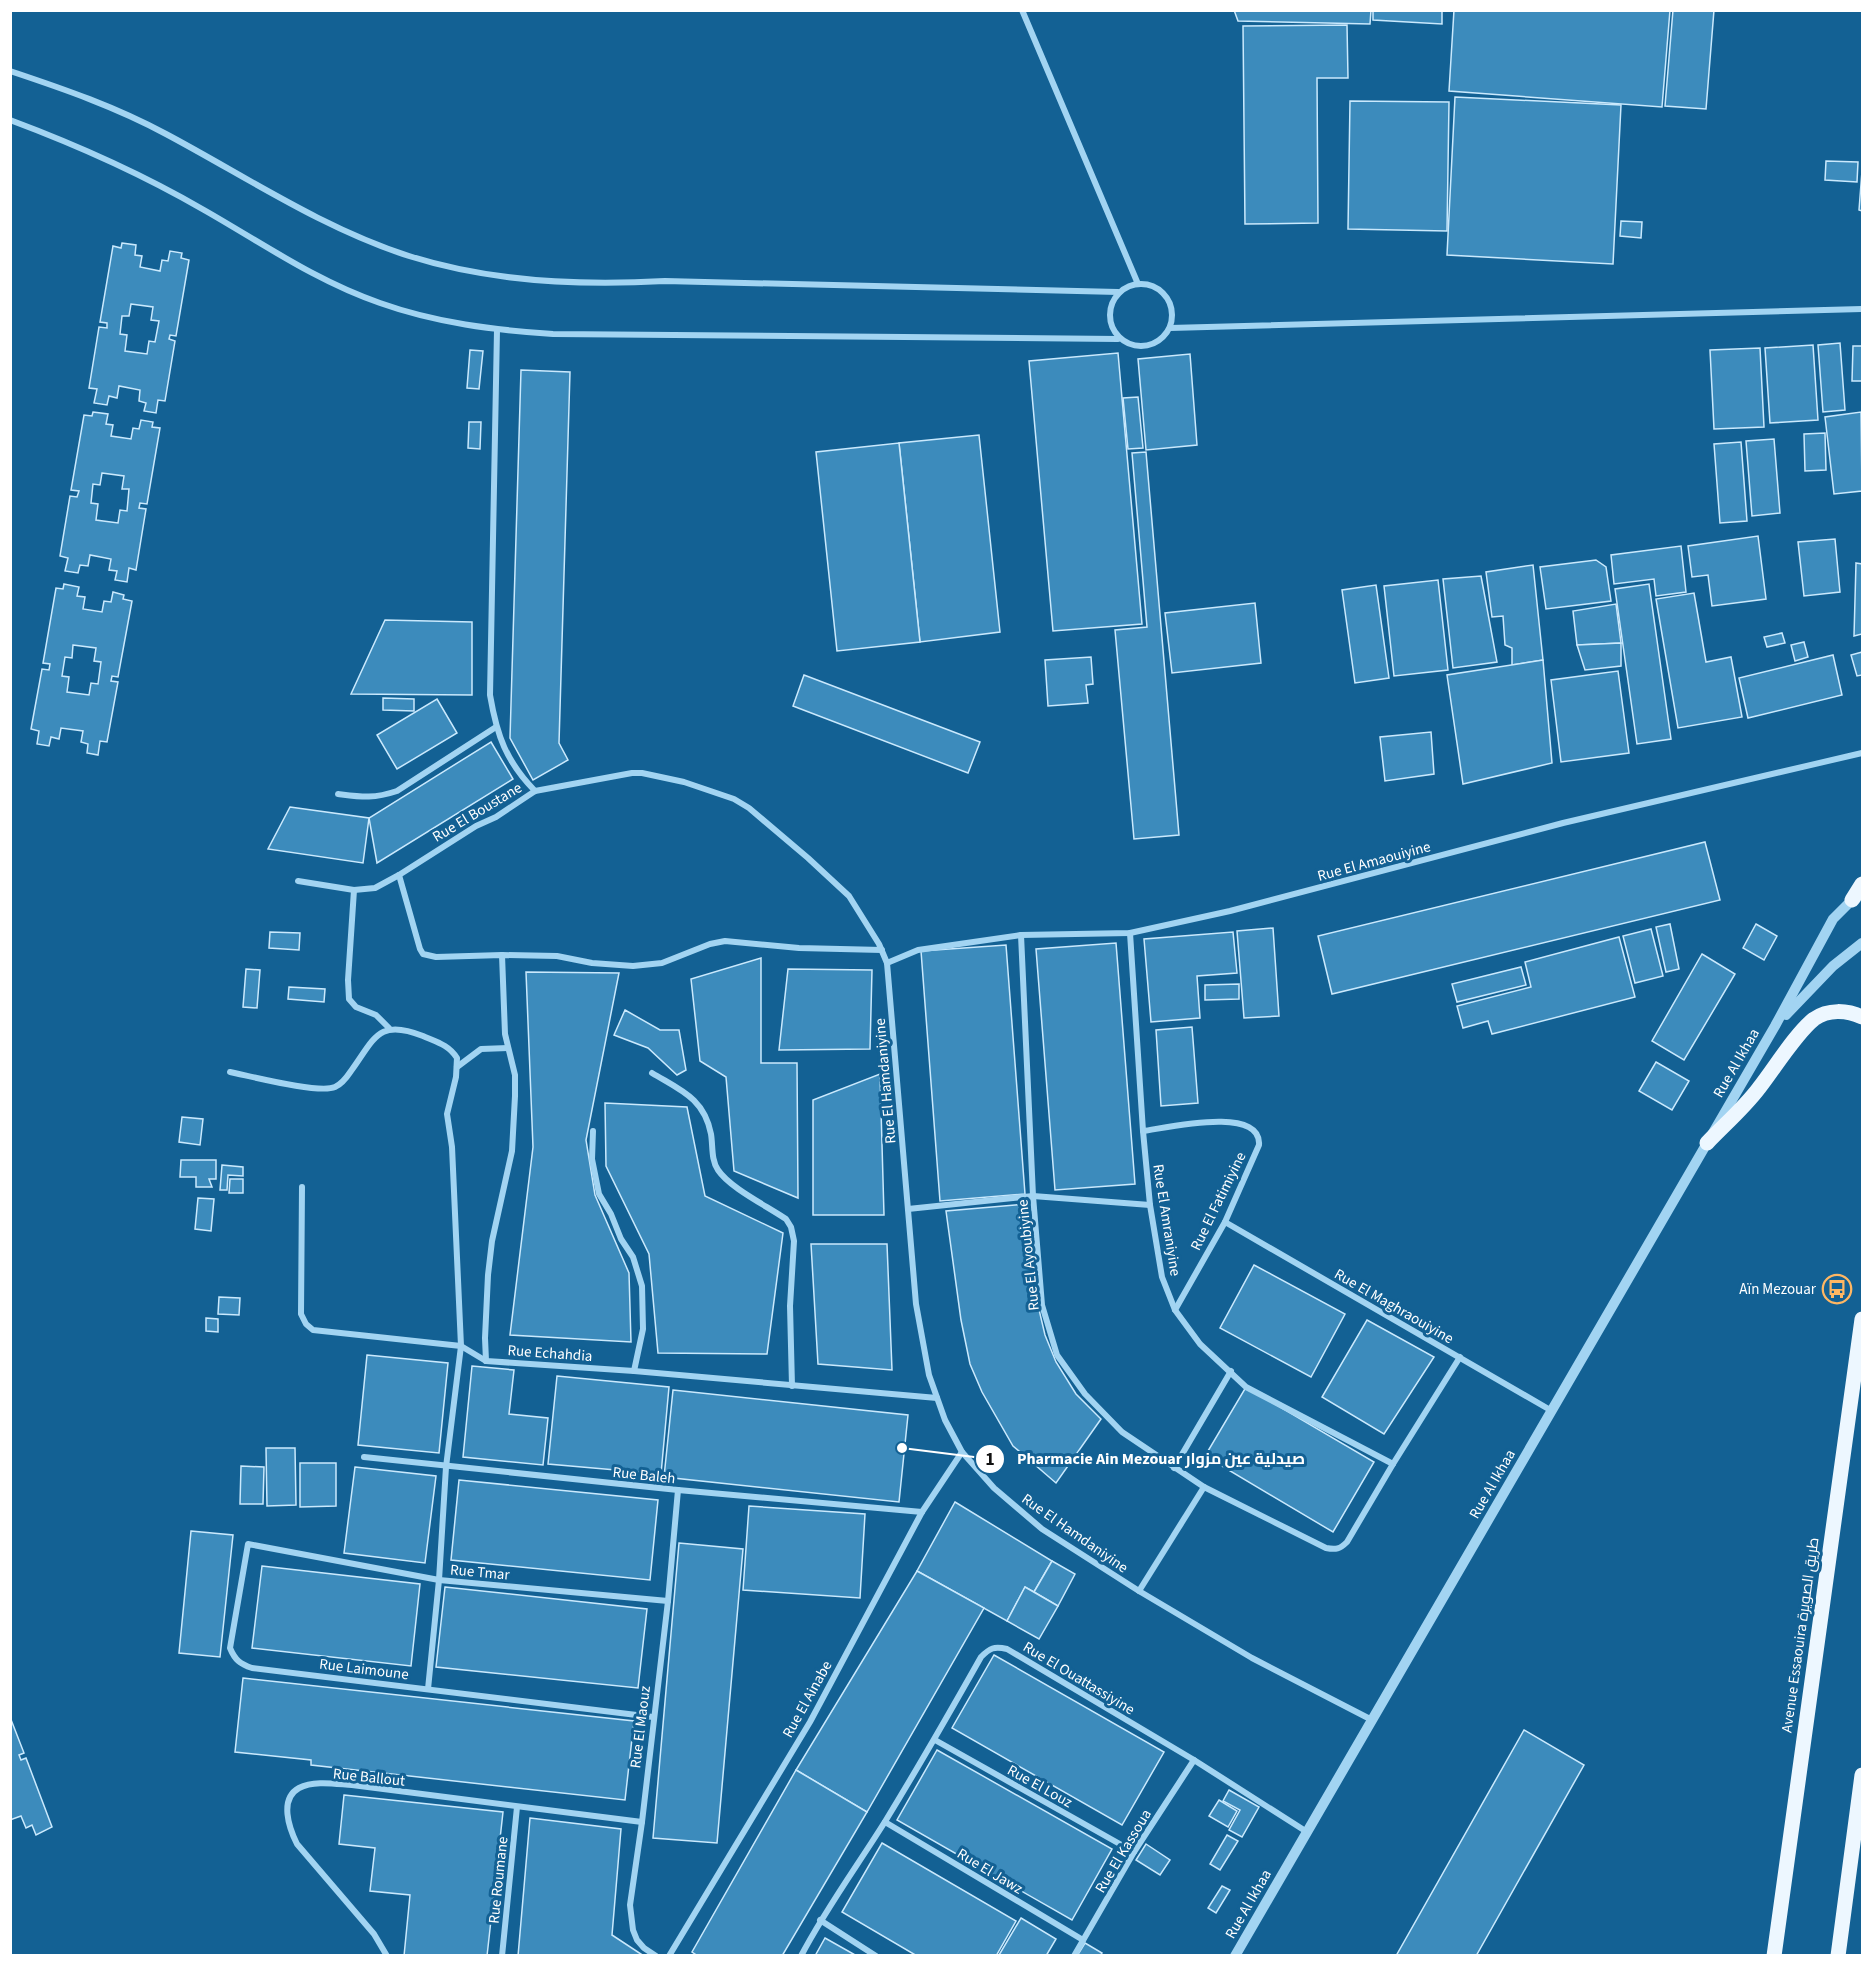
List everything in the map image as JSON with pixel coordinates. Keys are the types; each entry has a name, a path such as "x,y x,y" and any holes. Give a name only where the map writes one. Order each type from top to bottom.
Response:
{"main road":[{"path":"1857,898 1863,884"},
{"path":"1707,1143 1756,1091 1815,1018 1833,1011 1853,1012 1863,1017"},
{"name":"Avenue Essaouira طريق الصويرة","path":"1774,1956 1863,1319"},
{"path":"1838,1956 1863,1775"}],"street":[{"path":"1022,10 1138,284"},
{"path":"10,71 125,114 325,221 366,240 409,256 448,266 526,279 572,283 619,284 665,281 1118,292 1138,284 1154,286 1170,303 1172,316 1170,328 1163,338 1152,345 1140,347 1128,345 1118,339 1111,327 1109,315 1118,292"},
{"path":"10,120 100,156 153,182 294,265 337,286 380,303 425,316 497,330 553,334 1118,339"},
{"path":"1170,328 1863,309"},
{"path":"497,330 490,695 496,727 507,754 535,791"},
{"path":"338,794 378,797 397,791 496,727"},
{"name":"Rue El Amaouiyine","path":"887,963 918,950 1021,936 1130,933 1230,911 1563,823 1863,753"},
{"name":"Rue El Boustane","path":"298,881 354,890 375,888 476,826 496,817 535,791 636,772 684,782 734,799 764,820 849,896 858,908 887,963"},
{"path":"399,875 423,954 436,957 557,956 592,963 633,966 662,963 710,944 725,941 799,948 882,951"},
{"path":"354,890 347,992 349,999 356,1007 376,1016 389,1028 414,1032 446,1045 457,1058 447,1114 452,1146 461,1346 446,1467 440,1580 428,1689"},
{"name":"Rue Al Ikhaa","path":"1235,1956 1775,1026 1833,919 1857,898"},
{"name":"Rue El Amraniyine","path":"1130,933 1150,1205 1162,1277 1175,1310 1200,1344 1246,1387 1393,1464"},
{"name":"Rue El Ayoubiyine","path":"1021,936 1033,1196 1042,1305 1057,1355 1085,1394 1122,1431 1204,1487 1326,1548 1341,1548 1347,1542 1460,1357"},
{"name":"Rue Al Ikhaa","path":"1775,1026 1833,966 1863,943"},
{"path":"486,1361 485,1338 491,1252 512,1151 514,1124 515,1075 505,1034 502,955"},
{"name":"Rue El Hamdaniyine","path":"887,963 916,1304 929,1375 945,1420 962,1452 994,1488 1030,1520 1139,1592 1252,1659 1372,1720"},
{"path":"230,1072 306,1086 334,1088 345,1080 377,1035 389,1028"},
{"path":"457,1067 482,1049 508,1048"},
{"path":"652,1073 695,1100 701,1107 711,1133 716,1168 725,1179 786,1219 791,1227 794,1241 790,1342 792,1386"},
{"name":"Rue El Fatimiyine","path":"1143,1131 1224,1120 1241,1122 1258,1133 1259,1145 1225,1222 1175,1310"},
{"path":"592,1131 592,1159 599,1194 611,1214 621,1239 633,1257 642,1286 643,1329 634,1371"},
{"name":"Rue Echahdia","path":"302,1187 301,1314 306,1324 314,1330 461,1346 486,1361 634,1371 938,1398"},
{"path":"908,1209 1033,1196 1150,1205"},
{"name":"Rue El Maghraouiyine","path":"1225,1222 1552,1411"},
{"path":"1174,1468 1231,1371"},
{"name":"Rue El Ainabe","path":"669,1956 810,1722 922,1512 962,1452"},
{"name":"Rue Baleh","path":"364,1458 922,1512"},
{"path":"1139,1592 1204,1487"},
{"name":"Rue El Maouz","path":"656,1956 637,1940 633,1930 630,1905 668,1601 678,1490"},
{"name":"Rue Laimoune","path":"291,1552 248,1544 230,1648 234,1658 242,1665 653,1717"},
{"name":"Rue Tmar","path":"291,1552 440,1580 668,1601"},
{"name":"Rue El Ouattassiyine","path":"801,1956 820,1920 885,1822 989,1648 1006,1649 1194,1760 1307,1832"},
{"name":"Rue El Louz","path":"934,1740 1134,1852"},
{"name":"Rue El Kassoua","path":"1074,1956 1134,1852 1194,1760"},
{"name":"Rue Ballout","path":"387,1956 374,1934 297,1844 290,1828 287,1811 290,1797 299,1788 313,1784 332,1784 642,1822"},
{"name":"Rue Roumane","path":"502,1956 517,1807"},
{"name":"Rue El Jawz","path":"885,1822 1083,1940"},
{"path":"820,1920 876,1956"}],"building":[{"path":"1234,10 1371,10 1370,24 1238,21"},
{"path":"1373,10 1442,10 1442,24 1373,20"},
{"path":"1454,10 1670,10 1662,107 1449,91"},
{"path":"1673,10 1714,10 1706,109 1665,106"},
{"path":"1347,25 1348,78 1317,78 1318,223 1245,224 1243,26"},
{"path":"1455,97 1621,105 1613,264 1447,255"},
{"path":"1350,101 1449,102 1447,231 1348,229"},
{"path":"1826,161 1858,162 1857,182 1825,180"},
{"path":"1862,171 1862,211 1859,210"},
{"path":"1621,221 1642,222 1641,238 1620,236"},
{"path":"122,243 136,245 135,255 142,256 140,267 160,271 162,260 168,261 170,251 182,253 181,258 189,260 176,336 170,335 169,339 175,341 165,401 158,400 156,413 144,411 146,403 139,401 140,390 119,386 117,398 109,396 107,405 94,403 97,389 89,388 99,327 107,328 107,323 100,322 113,246 121,248","holes":["131,304 153,307 151,320 159,321 155,342 149,341 147,354 125,351 127,335 120,334 122,316 129,316"]},
{"path":"1840,343 1845,410 1823,412 1818,345"},
{"path":"1813,345 1818,420 1770,423 1765,348"},
{"path":"1853,346 1862,346 1862,381 1852,381"},
{"path":"1760,348 1764,427 1714,429 1710,350"},
{"path":"470,350 483,351 479,389 467,388"},
{"path":"1118,353 1142,624 1053,631 1029,361"},
{"path":"1190,354 1197,445 1146,450 1138,359"},
{"path":"521,370 570,372 559,743 568,760 533,780 510,738"},
{"path":"1138,397 1143,448 1128,449 1123,398"},
{"path":"93,412 108,414 106,424 113,425 111,436 131,439 133,428 139,429 141,420 153,422 152,427 160,428 147,504 140,503 139,508 146,509 136,570 129,568 127,582 115,580 117,571 109,570 111,559 90,555 88,566 80,565 78,573 65,571 68,558 60,556 70,496 77,497 79,491 71,490 84,415 92,416","holes":["102,473 124,476 122,489 129,489 127,511 120,510 118,523 96,520 98,504 91,503 93,484 100,485"]},
{"path":"1861,412 1862,491 1834,494 1825,417"},
{"path":"469,422 481,422 480,449 468,448"},
{"path":"1825,433 1826,470 1805,471 1804,434"},
{"path":"979,435 1000,632 920,642 899,443"},
{"path":"1774,439 1780,513 1752,516 1746,441"},
{"path":"1741,442 1747,521 1720,523 1714,444"},
{"path":"899,443 920,642 837,651 816,452"},
{"path":"1146,452 1179,835 1134,839 1115,630 1147,627 1132,453"},
{"path":"1758,536 1766,599 1712,606 1708,575 1692,577 1688,546"},
{"path":"1835,539 1840,592 1804,596 1798,542"},
{"path":"1681,546 1686,592 1656,596 1654,579 1614,584 1611,555"},
{"path":"1596,560 1606,567 1611,601 1546,609 1540,567"},
{"path":"1856,563 1862,564 1862,634 1854,636"},
{"path":"1533,565 1543,660 1512,665 1512,648 1505,645 1503,616 1492,617 1486,572"},
{"path":"1481,576 1497,662 1453,668 1443,579"},
{"path":"1438,580 1448,670 1394,676 1384,586"},
{"path":"64,584 79,587 77,596 85,597 83,609 102,612 104,601 111,602 113,592 124,595 123,599 132,601 118,677 112,676 111,681 118,682 107,742 100,741 98,755 87,753 88,744 81,742 83,731 61,728 59,739 51,737 49,746 37,744 39,731 31,729 42,669 49,670 50,664 43,663 56,588 63,589","holes":["73,645 96,648 94,661 101,662 98,684 91,683 89,695 67,692 69,677 62,676 65,657 72,658"]},
{"path":"1649,584 1671,739 1637,744 1615,589"},
{"path":"1376,585 1389,678 1355,683 1342,590"},
{"path":"1694,593 1706,662 1731,657 1742,717 1678,728 1656,599"},
{"path":"1255,603 1261,663 1172,673 1165,613"},
{"path":"1616,604 1621,643 1577,645 1573,611"},
{"path":"385,620 472,622 472,695 351,694"},
{"path":"1782,633 1785,643 1767,647 1764,637"},
{"path":"1804,642 1808,657 1795,661 1791,645"},
{"path":"1621,643 1621,666 1585,670 1577,645"},
{"path":"1862,652 1862,675 1857,676 1851,655"},
{"path":"1833,655 1842,695 1748,718 1739,678"},
{"path":"1091,657 1093,684 1086,685 1088,703 1048,706 1045,660"},
{"path":"1543,660 1552,763 1463,784 1447,675"},
{"path":"1618,671 1629,753 1561,762 1551,680"},
{"path":"804,675 980,742 968,773 793,706"},
{"path":"383,698 414,699 414,711 383,710"},
{"path":"437,699 457,733 397,769 377,735"},
{"path":"1431,732 1434,774 1385,781 1380,737"},
{"path":"491,742 513,779 377,863 369,818"},
{"path":"290,807 369,818 363,863 268,849"},
{"path":"1705,842 1720,900 1332,994 1318,936"},
{"path":"1670,924 1679,969 1666,972 1656,927"},
{"path":"1756,924 1777,936 1764,960 1743,948"},
{"path":"1273,928 1279,1016 1244,1018 1237,931"},
{"path":"1651,929 1663,976 1635,983 1623,936"},
{"path":"270,932 300,933 299,950 269,948"},
{"path":"1233,932 1237,973 1197,976 1200,1018 1151,1022 1144,939"},
{"path":"1619,937 1635,997 1492,1034 1488,1021 1463,1028 1457,1006 1531,987 1525,962"},
{"path":"1116,943 1135,1184 1055,1190 1036,949"},
{"path":"1006,945 1025,1194 940,1201 921,951"},
{"path":"1702,954 1735,974 1684,1060 1652,1041"},
{"path":"761,958 761,1063 797,1063 798,1198 734,1171 726,1077 700,1061 691,979"},
{"path":"1521,967 1526,985 1457,1002 1452,984"},
{"path":"246,969 260,970 257,1008 243,1007"},
{"path":"788,969 872,970 870,1049 779,1050"},
{"path":"526,972 619,973 586,1140 595,1195 629,1273 631,1342 510,1335 533,1147"},
{"path":"1239,984 1239,999 1205,1000 1205,985"},
{"path":"289,987 325,989 324,1002 288,999"},
{"path":"625,1010 660,1030 679,1030 686,1070 677,1075 648,1048 614,1035"},
{"path":"1192,1027 1198,1103 1161,1106 1156,1030"},
{"path":"1656,1062 1689,1081 1672,1110 1639,1091"},
{"path":"880,1074 884,1215 813,1215 813,1100"},
{"path":"605,1103 687,1107 705,1196 783,1233 767,1354 658,1353 649,1254 606,1166"},
{"path":"182,1117 203,1119 200,1145 179,1142"},
{"path":"181,1160 216,1160 216,1179 209,1179 212,1187 196,1187 196,1177 180,1177"},
{"path":"222,1165 243,1167 243,1176 228,1175 227,1190 220,1190"},
{"path":"230,1179 243,1179 243,1193 229,1193"},
{"path":"198,1198 214,1199 211,1231 195,1229"},
{"path":"1028,1204 1036,1297 1045,1335 1056,1362 1076,1394 1101,1419 1056,1483 1013,1446 982,1392 970,1364 961,1320 946,1211"},
{"path":"811,1244 887,1244 892,1370 818,1364"},
{"path":"1254,1265 1345,1314 1311,1377 1220,1328"},
{"path":"219,1297 240,1298 239,1315 218,1314"},
{"path":"206,1318 218,1319 218,1332 206,1331"},
{"path":"1367,1320 1434,1357 1384,1434 1322,1397"},
{"path":"367,1355 448,1363 439,1453 358,1445"},
{"path":"472,1366 514,1370 509,1414 548,1418 543,1465 463,1457"},
{"path":"557,1376 669,1387 661,1474 548,1464"},
{"path":"1246,1387 1374,1462 1333,1532 1205,1456"},
{"path":"673,1390 908,1415 899,1502 664,1477"},
{"path":"266,1448 295,1448 296,1505 267,1506"},
{"path":"300,1463 336,1463 336,1506 300,1507"},
{"path":"241,1466 264,1467 263,1504 240,1504"},
{"path":"355,1467 436,1476 425,1563 344,1553"},
{"path":"459,1480 658,1500 650,1580 451,1560"},
{"path":"955,1502 1052,1561 1034,1592 1025,1587 1007,1621 917,1571"},
{"path":"749,1506 865,1514 860,1598 743,1590"},
{"path":"191,1531 233,1535 220,1657 179,1653"},
{"path":"679,1543 743,1549 717,1843 653,1838"},
{"path":"1052,1561 1075,1574 1058,1606 1034,1592"},
{"path":"262,1566 420,1584 411,1666 252,1648"},
{"path":"917,1571 984,1608 867,1812 796,1770"},
{"path":"445,1587 647,1609 638,1688 436,1667"},
{"path":"1025,1587 1058,1606 1039,1639 1007,1621"},
{"path":"994,1655 1164,1752 1122,1825 952,1728"},
{"path":"243,1678 634,1721 625,1800 311,1765 311,1760 235,1752"},
{"path":"10,1717 24,1753 19,1755 21,1760 26,1758 52,1827 36,1835 32,1825 26,1828 21,1816 10,1820"},
{"path":"1524,1730 1584,1765 1476,1956 1396,1956"},
{"path":"937,1750 1112,1849 1072,1920 897,1820"},
{"path":"796,1770 867,1812 782,1956 698,1956 692,1952"},
{"path":"1229,1790 1259,1807 1242,1837 1229,1830 1240,1810 1223,1801"},
{"path":"344,1795 503,1812 487,1956 404,1956 410,1895 370,1891 375,1848 339,1844"},
{"path":"1219,1800 1237,1811 1228,1827 1209,1816"},
{"path":"530,1818 621,1829 612,1935 644,1956 518,1956"},
{"path":"1227,1835 1238,1841 1220,1870 1210,1864"},
{"path":"882,1843 1016,1921 996,1956 917,1956 842,1912"},
{"path":"1146,1844 1170,1860 1160,1875 1136,1860"},
{"path":"1222,1886 1230,1890 1216,1913 1208,1908"},
{"path":"1021,1918 1056,1939 1046,1956 999,1955"},
{"path":"825,1938 857,1956 815,1956"},
{"path":"1085,1943 1102,1953 1100,1956 1077,1956"}],"place":[{"name":"Aïn Mezouar","path":"1837,1289"},
{"name":"Pharmacie Ain Mezouar صيدلية عين مزوار","path":"902,1448"}]}
